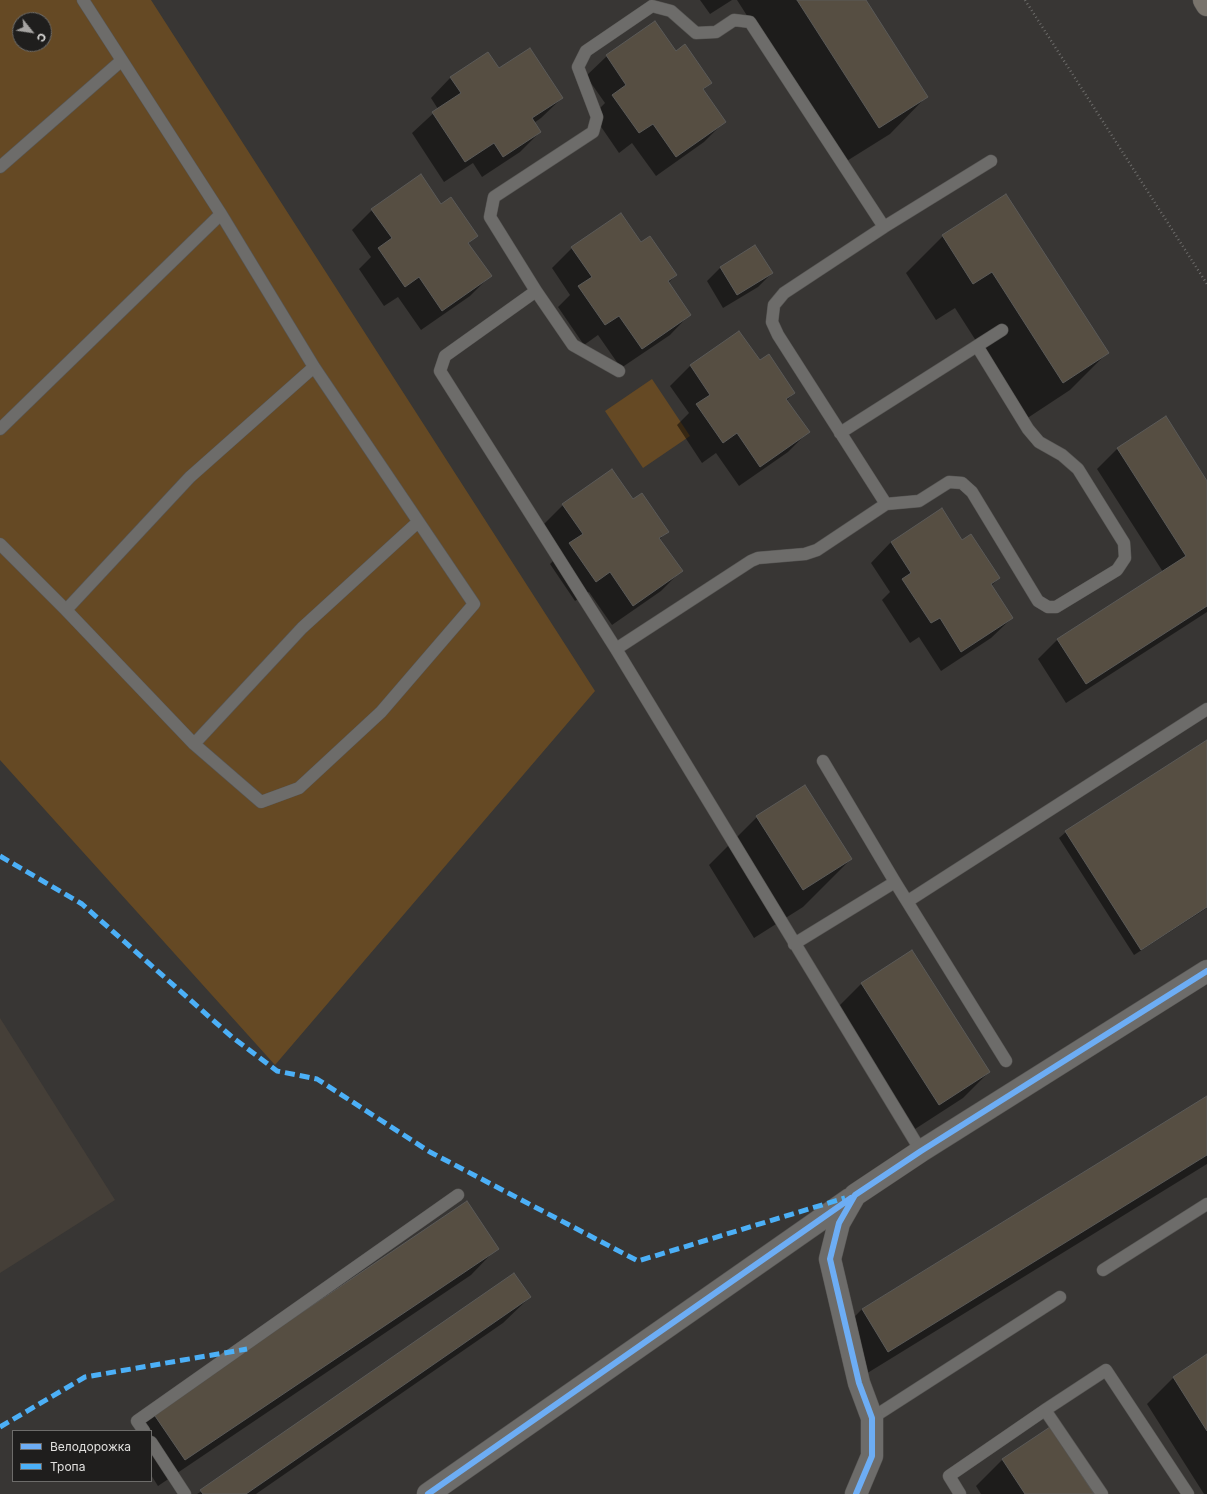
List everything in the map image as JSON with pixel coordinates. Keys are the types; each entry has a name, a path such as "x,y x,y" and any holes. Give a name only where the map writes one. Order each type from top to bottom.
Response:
{"main road":[{"path":"1204,0 1207,5"}],"street":[{"path":"428,1494 855,1195 921,1151 1207,971"},
{"path":"855,1195 839,1223 830,1259 859,1383 872,1418 872,1456 857,1494"}],"lane":[{"path":"0,544 66,610 194,744 261,802 299,788 381,712 474,604 314,367 221,214 83,0"},
{"path":"619,371 573,346 536,291 490,217 494,197 593,132 597,117 578,67 586,51 652,6 671,11 696,33 716,32 734,20 750,22 884,227"},
{"path":"0,166 121,61"},
{"path":"886,504 778,335 772,322 774,305 784,293 884,227 991,161"},
{"path":"0,429 221,214"},
{"path":"536,291 445,356 440,371 616,649 921,1151"},
{"path":"840,433 1002,330"},
{"path":"616,649 750,561 758,558 805,554 817,550 886,504 919,501 949,482 962,483 972,492 1038,601 1048,607 1056,607 1117,570 1125,558 1124,543 1078,469 1062,456 1039,442 1028,429 977,346"},
{"path":"66,610 190,477 314,367"},
{"path":"194,744 302,628 418,522"},
{"path":"908,901 1207,709"},
{"path":"823,761 895,882 1006,1060"},
{"path":"794,944 895,882"},
{"path":"143,1430 137,1421 458,1195"},
{"path":"1103,1270 1207,1204"},
{"path":"872,1418 1060,1297"},
{"path":"960,1494 949,1476 1106,1370 1188,1494"},
{"path":"1045,1410 1102,1494"},
{"path":"152,1444 185,1494"}],"path":[{"path":"1025,0 1207,284"}],"shaded area":[{"path":"0,0 151,0 595,691 275,1065 0,760"},
{"path":"652,379 690,436 643,468 605,411"},
{"path":"0,1018 115,1200 0,1273"}],"building":[{"path":"797,0 866,0 928,97 879,128"},
{"path":"655,21 676,51 685,44 712,83 703,89 726,122 676,157 653,124 639,133 612,95 626,85 606,55"},
{"path":"530,48 563,98 532,118 541,132 503,157 494,143 465,162 432,112 461,93 450,77 488,52 499,68"},
{"path":"421,174 441,204 451,197 478,236 468,243 492,276 442,311 419,277 405,287 378,248 392,238 371,209"},
{"path":"1006,194 1109,353 1063,383 992,272 973,284 942,235"},
{"path":"621,213 641,242 650,236 677,275 668,281 691,315 642,349 619,316 605,325 578,286 592,277 571,247"},
{"path":"755,245 773,273 737,295 720,267"},
{"path":"739,331 760,360 769,354 795,393 786,399 810,432 760,467 737,433 723,443 696,404 710,395 690,365"},
{"path":"1166,416 1207,481 1207,606 1086,684 1057,639 1186,556 1117,448"},
{"path":"612,469 633,499 642,493 669,532 659,538 683,571 633,606 610,572 596,582 569,543 583,534 562,504"},
{"path":"942,508 962,540 971,534 1000,578 991,584 1013,618 961,652 940,618 931,623 902,579 911,573 891,542"},
{"path":"1207,740 1207,907 1141,950 1065,831"},
{"path":"805,785 852,859 803,890 756,816"},
{"path":"912,950 990,1072 939,1105 861,983"},
{"path":"1207,1096 1207,1155 888,1352 862,1309"},
{"path":"467,1201 499,1249 185,1460 153,1413"},
{"path":"514,1273 531,1297 246,1494 203,1494 200,1490"},
{"path":"1207,1354 1207,1431 1173,1377"},
{"path":"1050,1427 1094,1494 1025,1494 1002,1459"}],"marked path":[{"path":"0,856 82,904 232,1037 277,1071 317,1079 430,1152 638,1261 845,1198"},
{"path":"0,1427 85,1377 247,1349"}],"cycle path":[{"path":"856,1494 872,1456 872,1418 859,1383 830,1259 839,1223 855,1195 921,1151 1207,971"},
{"path":"428,1494 851,1198"}]}
